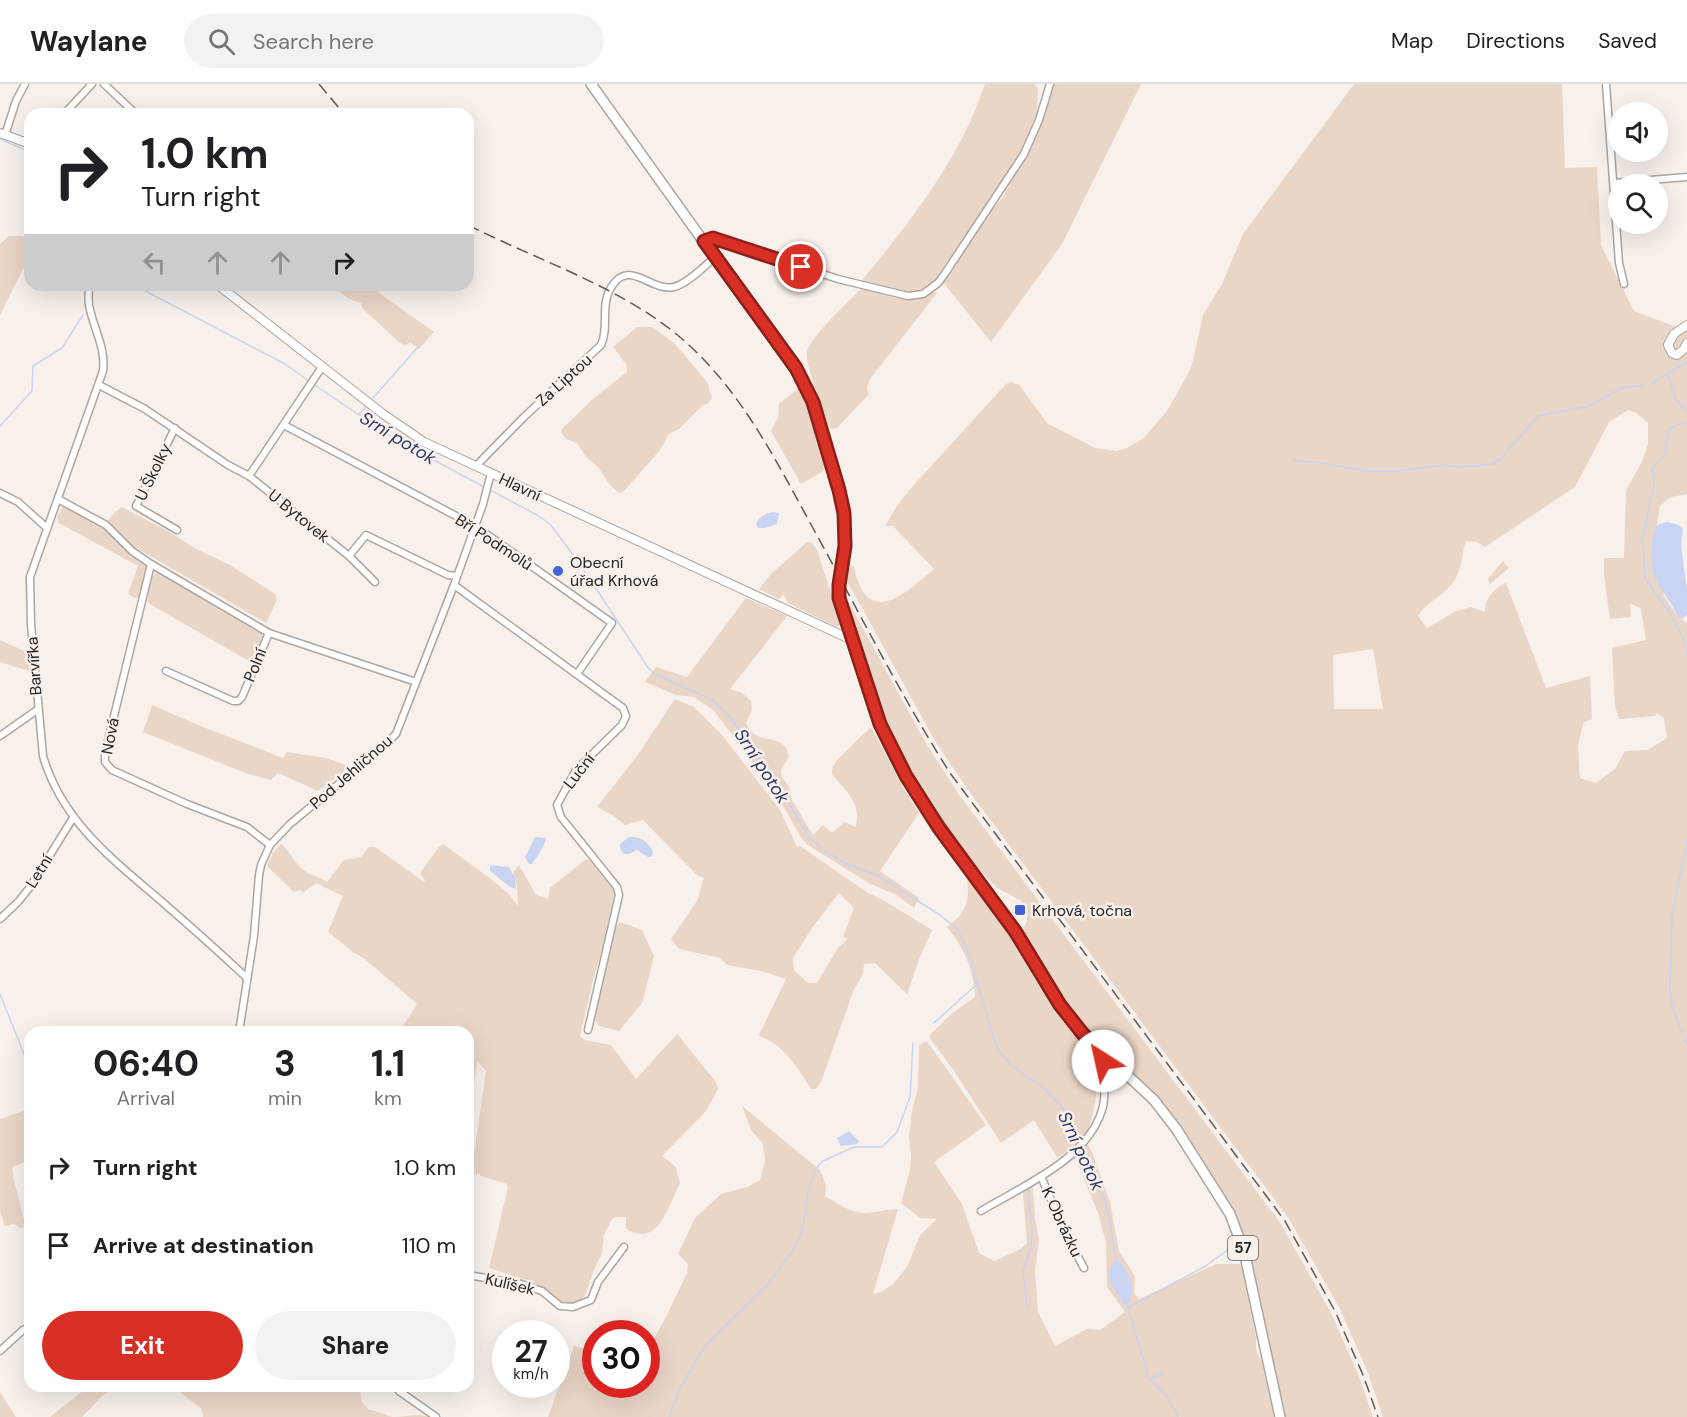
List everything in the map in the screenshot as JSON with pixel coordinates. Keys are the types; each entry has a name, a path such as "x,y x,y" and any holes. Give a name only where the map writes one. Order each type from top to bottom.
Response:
{"main road":[{"name":"57","path":"591,84 796,368 807,387 843,507 845,546 839,594 880,724 896,759 916,792 1015,931 1060,1005 1083,1034 1154,1100 1177,1130 1230,1214 1244,1251 1280,1417"}],"street":[{"path":"24,141 2,134 26,84"},
{"path":"70,108 92,84"},
{"path":"104,84 130,108"},
{"path":"704,241 713,238 838,279 908,296 923,294 945,276 1014,170 1033,135 1050,84"},
{"path":"1606,84 1613,174"},
{"path":"1668,179 1687,177"},
{"path":"1617,234 1619,263 1624,284"},
{"name":"Za Liptou","path":"476,466 524,417 602,345 605,334 606,301 614,284 620,278 632,274 659,285 674,287 683,283 715,257"},
{"name":"Barvířka","path":"89,291 89,305 104,360 99,385 30,577 31,624 43,756 48,773 73,818 108,855 247,978"},
{"name":"Hlavní","path":"226,291 322,367 411,434 430,445 852,640"},
{"path":"1687,325 1674,334 1668,345 1672,353 1677,355 1687,343"},
{"path":"249,476 322,367"},
{"name":"U Školky","path":"99,385 145,409 228,465 249,476"},
{"name":"Bří Podmolů","path":"284,424 475,526 612,623 577,674"},
{"name":"U Školky","path":"175,428 136,506 177,530"},
{"name":"Pod Jehličnou","path":"241,1026 254,936 259,875 270,845 290,824 396,734 454,585 491,473"},
{"name":"U Bytovek","path":"249,476 349,556 375,582"},
{"path":"0,493 18,502 47,528"},
{"path":"58,498 106,525 132,551 151,564 269,633"},
{"path":"349,556 366,535 448,575 456,576"},
{"name":"Nová","path":"151,564 105,753 105,762 112,770 176,799 247,827 270,845"},
{"name":"Luční","path":"454,585 622,708 626,716 622,725 576,770 557,805 561,817 617,887 619,895 588,1030"},
{"name":"Polní","path":"166,671 233,701 238,701 242,697 269,633 416,682"},
{"path":"0,736 38,710"},
{"name":"Letní","path":"0,919 30,887 73,818"},
{"name":"K Obrázku","path":"981,1211 1041,1176 1082,1144 1098,1123 1103,1108 1105,1055"},
{"name":"K Obrázku","path":"1041,1176 1063,1229 1084,1268"},
{"name":"Kulíšek","path":"474,1276 521,1284 542,1291 560,1306 573,1307 591,1300 598,1282 624,1246"},
{"path":"0,1351 24,1330"},
{"path":"401,1392 436,1417"}],"shaded area":[{"path":"985,84 1034,84 1038,88 1037,113 1021,151 999,188 941,274 925,288 912,293 862,280 916,212 949,162 963,137"},
{"path":"1052,84 1141,84 1062,244 991,342 942,281 990,211 1002,199 1021,162"},
{"path":"1354,84 1562,84 1565,168 1597,167 1601,245 1634,311 1687,331 1687,494 1671,497 1660,506 1654,530 1664,596 1678,617 1687,623 1687,1417 1383,1417 1368,1373 1340,1309 1289,1219 968,790 935,741 846,579 851,565 854,567 860,586 868,597 877,602 888,601 911,588 934,569 893,526 885,526 912,487 1006,384 1011,382 1019,385 1047,423 1095,448 1116,451 1127,448 1144,438 1167,411 1188,374 1203,315 1222,284 1243,234","holes":["1628,410 1635,412 1648,423 1648,444 1642,462 1626,490 1624,558 1604,558 1604,576 1610,619 1631,617 1630,603 1641,609 1646,640 1612,648 1615,706 1619,719 1656,716 1656,713 1664,718 1667,738 1648,750 1625,751 1615,769 1596,783 1580,778 1578,747 1583,723 1592,719 1590,676 1546,688 1506,583 1491,595 1486,603 1485,612 1471,607 1456,611 1427,628 1418,616 1454,581 1466,541 1477,542 1485,547 1575,487 1609,422","1373,649 1383,709 1334,709 1333,655"]},
{"path":"9,236 24,237 24,267 0,315 0,244"},
{"path":"864,288 890,297 908,299 917,299 933,291 937,293 870,379 867,388 869,394 837,428 831,429 811,377 807,352 821,330"},
{"path":"339,291 376,291 434,332 419,349 411,343 405,345 362,308 361,303 349,299"},
{"path":"637,327 652,327 674,343 707,382 712,398 679,429 669,434 660,450 623,492 619,493 610,485 598,467 586,457 577,443 566,439 561,432 593,399 627,372 626,364 613,347"},
{"path":"800,387 816,429 826,466 822,472 801,484 771,431 778,418 779,404"},
{"path":"63,506 97,524 112,535 130,554 147,565 139,597 134,598 128,594 138,566 59,523 57,517"},
{"path":"122,507 196,549 228,564 275,594 277,600 266,623 133,546 108,521"},
{"path":"807,542 812,543 817,550 841,624 839,626 788,603 783,594 779,599 759,589 771,574"},
{"path":"1503,561 1509,568 1490,584 1488,579"},
{"path":"157,571 263,634 255,658 247,660 148,603 152,577"},
{"path":"746,598 787,616 730,689 742,693 751,701 752,710 746,723 757,735 776,741 786,749 789,757 781,770 782,777 789,787 792,800 813,835 823,825 832,833 844,822 856,827 855,804 832,774 832,770 840,757 871,727 919,813 880,871 919,898 914,908 895,894 870,884 808,845 802,839 774,790 714,711 694,697 676,695 645,682 656,667 687,677"},
{"path":"846,602 850,605 927,745 960,796 1281,1224 1331,1313 1359,1376 1373,1417 1285,1417 1249,1250 1234,1212 1181,1127 1158,1096 1087,1030 1064,1002 1022,933 1028,909 1020,900 997,888 968,858 920,790 885,722"},
{"path":"0,640 29,653 29,671 0,662"},
{"path":"675,699 694,707 722,735 780,810 797,847 800,846 868,893 932,930 907,994 875,963 864,964 863,973 853,992 821,1082 816,1089 811,1089 781,1049 759,1035 786,979 761,971 727,965 720,958 679,949 671,939 697,901 704,878 697,875 643,820 625,825 597,807 637,756","holes":["839,893 854,908 843,937 848,939 838,948 818,981 808,983 794,970 793,958 812,928"]},
{"path":"152,705 283,758 287,752 326,758 346,765 347,769 318,791 278,773 271,780 248,774 143,732"},
{"path":"281,844 304,871 327,882 344,860 361,857 369,847 375,847 424,882 420,873 443,844 491,879 509,894 518,906 517,886 513,873 519,865 536,895 548,899 550,888 586,859 615,891 580,1036 584,1040 611,1045 636,1079 677,1034 716,1082 718,1089 706,1111 662,1156 675,1166 680,1183 661,1222 646,1233 637,1234 626,1229 626,1217 612,1219 604,1235 602,1253 585,1296 576,1304 563,1304 535,1283 489,1268 508,1187 507,1184 478,1173 476,1176 474,1173 474,1150 486,1071 477,1061 474,1084 474,1026 403,1026 417,1004 365,959 328,932 343,896 316,883 304,892 300,890 294,892 267,866 273,853"},
{"path":"967,877 1002,924 1055,1012 1088,1050 1095,1054 1095,1107 1084,1138 1092,1152 1110,1202 1119,1251 1135,1276 1134,1293 1139,1299 1216,1264 1239,1264 1242,1267 1256,1338 1256,1349 1262,1363 1274,1417 548,1417 555,1398 570,1398 570,1357 574,1346 582,1348 582,1398 660,1398 660,1328 687,1273 688,1264 678,1254 695,1218 721,1194 748,1187 760,1180 765,1161 763,1144 751,1130 742,1106 820,1170 826,1186 825,1196 859,1213 898,1209 873,1294 893,1284 907,1267 920,1235 937,1219 920,1218 901,1203 910,1171 909,1137 918,1087 919,1045 927,1041 986,1125 934,1162 962,1204 979,1253 994,1261 1019,1250 1027,1243 1023,1192 1033,1188 1039,1239 1035,1271 1038,1312 1055,1346 1087,1329 1100,1330 1125,1312 1107,1287 1106,1242 1098,1213 1072,1150 1057,1157 1034,1120 1001,1143 930,1038 930,1035 951,1014 975,997 973,978 967,960 947,927 963,911 967,899","holes":["1116,1260 1125,1269 1128,1280 1124,1305 1109,1275"]},
{"path":"620,922 642,930 654,956 642,1003 619,1031 599,1026 594,1018 616,926"},
{"path":"24,1111 24,1162 12,1167 24,1227 20,1228 14,1224 5,1226 0,1211 0,1119"},
{"path":"0,1392 16,1417 0,1417"},
{"path":"81,1392 108,1392 82,1417 50,1417"},
{"path":"180,1392 360,1392 362,1402 369,1410 393,1417 203,1417 202,1409"},
{"path":"416,1415 429,1417 393,1417"}],"water":[{"path":"774,512 779,513 777,524 758,528 756,524 759,519"},
{"path":"1667,522 1679,525 1683,529 1681,545 1687,590 1687,615 1682,619 1678,617 1658,583 1652,566 1652,543 1655,530 1657,525"},
{"path":"535,837 546,838 538,855 532,864 529,864 525,857"},
{"path":"629,837 640,838 647,843 653,852 651,857 637,850 624,854 620,849 620,844"},
{"path":"490,865 509,867 515,878 516,889 490,871"},
{"path":"849,1131 859,1141 857,1144 841,1146 837,1138"},
{"path":"1116,1260 1125,1269 1130,1281 1131,1294 1127,1306 1124,1305 1109,1278 1111,1267"}],"waterway":[{"name":"Srní potok","path":"0,139 24,149"},
{"name":"Srní potok","path":"145,291 285,364 309,381"},
{"path":"0,426 32,391 33,366 62,348 83,315"},
{"path":"373,398 418,347"},
{"path":"1687,363 1668,373 1676,400 1687,411"},
{"path":"1651,384 1668,373"},
{"name":"Srní potok","path":"313,384 395,439 484,487"},
{"path":"1293,460 1366,471 1400,471 1444,465 1463,467 1493,464 1501,459 1538,416 1590,406 1621,388 1643,385"},
{"path":"359,414 367,406"},
{"path":"1687,422 1670,428 1664,456 1652,468 1654,485 1643,537 1645,578 1669,612 1682,636 1687,655"},
{"name":"Srní potok","path":"488,489 550,524 580,564 649,669 655,674 714,701 731,718 780,788 809,837 825,851 847,864 877,875 940,915 958,930 966,947 997,1048 1011,1065 1044,1088 1062,1107 1081,1143"},
{"path":"1687,841 1672,916 1670,994 1674,1012 1687,1045"},
{"path":"934,1023 977,984"},
{"path":"0,994 24,1054"},
{"path":"669,1417 680,1388 705,1346 768,1284 791,1253 802,1232 809,1187 818,1166 823,1161 854,1147 882,1147 897,1132 910,1097 913,1043"},
{"name":"Srní potok","path":"1083,1147 1099,1181 1108,1212 1116,1260"},
{"path":"1046,1178 1084,1150"},
{"path":"1027,1307 1023,1272 1031,1247 1032,1231 1028,1190 1040,1181"},
{"path":"1129,1307 1204,1267 1236,1244"},
{"name":"Srní potok","path":"1127,1305 1149,1378 1168,1398 1178,1417"},
{"path":"1151,1378 1164,1374"}],"railway":[{"path":"319,84 339,108"},
{"path":"474,228 572,272 647,313 693,349 732,393 765,441 895,679 950,773 1285,1221 1335,1311 1363,1375 1378,1417"}],"place":[{"name":"Obecní úřad Krhová","path":"558,571"},
{"name":"Krhová, točna","path":"1020,910"}],"route":[{"path":"801,267 713,238 704,241 796,368 813,402 844,513 845,546 838,589 839,598 880,724 896,759 939,828 1015,931 1060,1005 1083,1034 1105,1055 1103,1061"}]}
